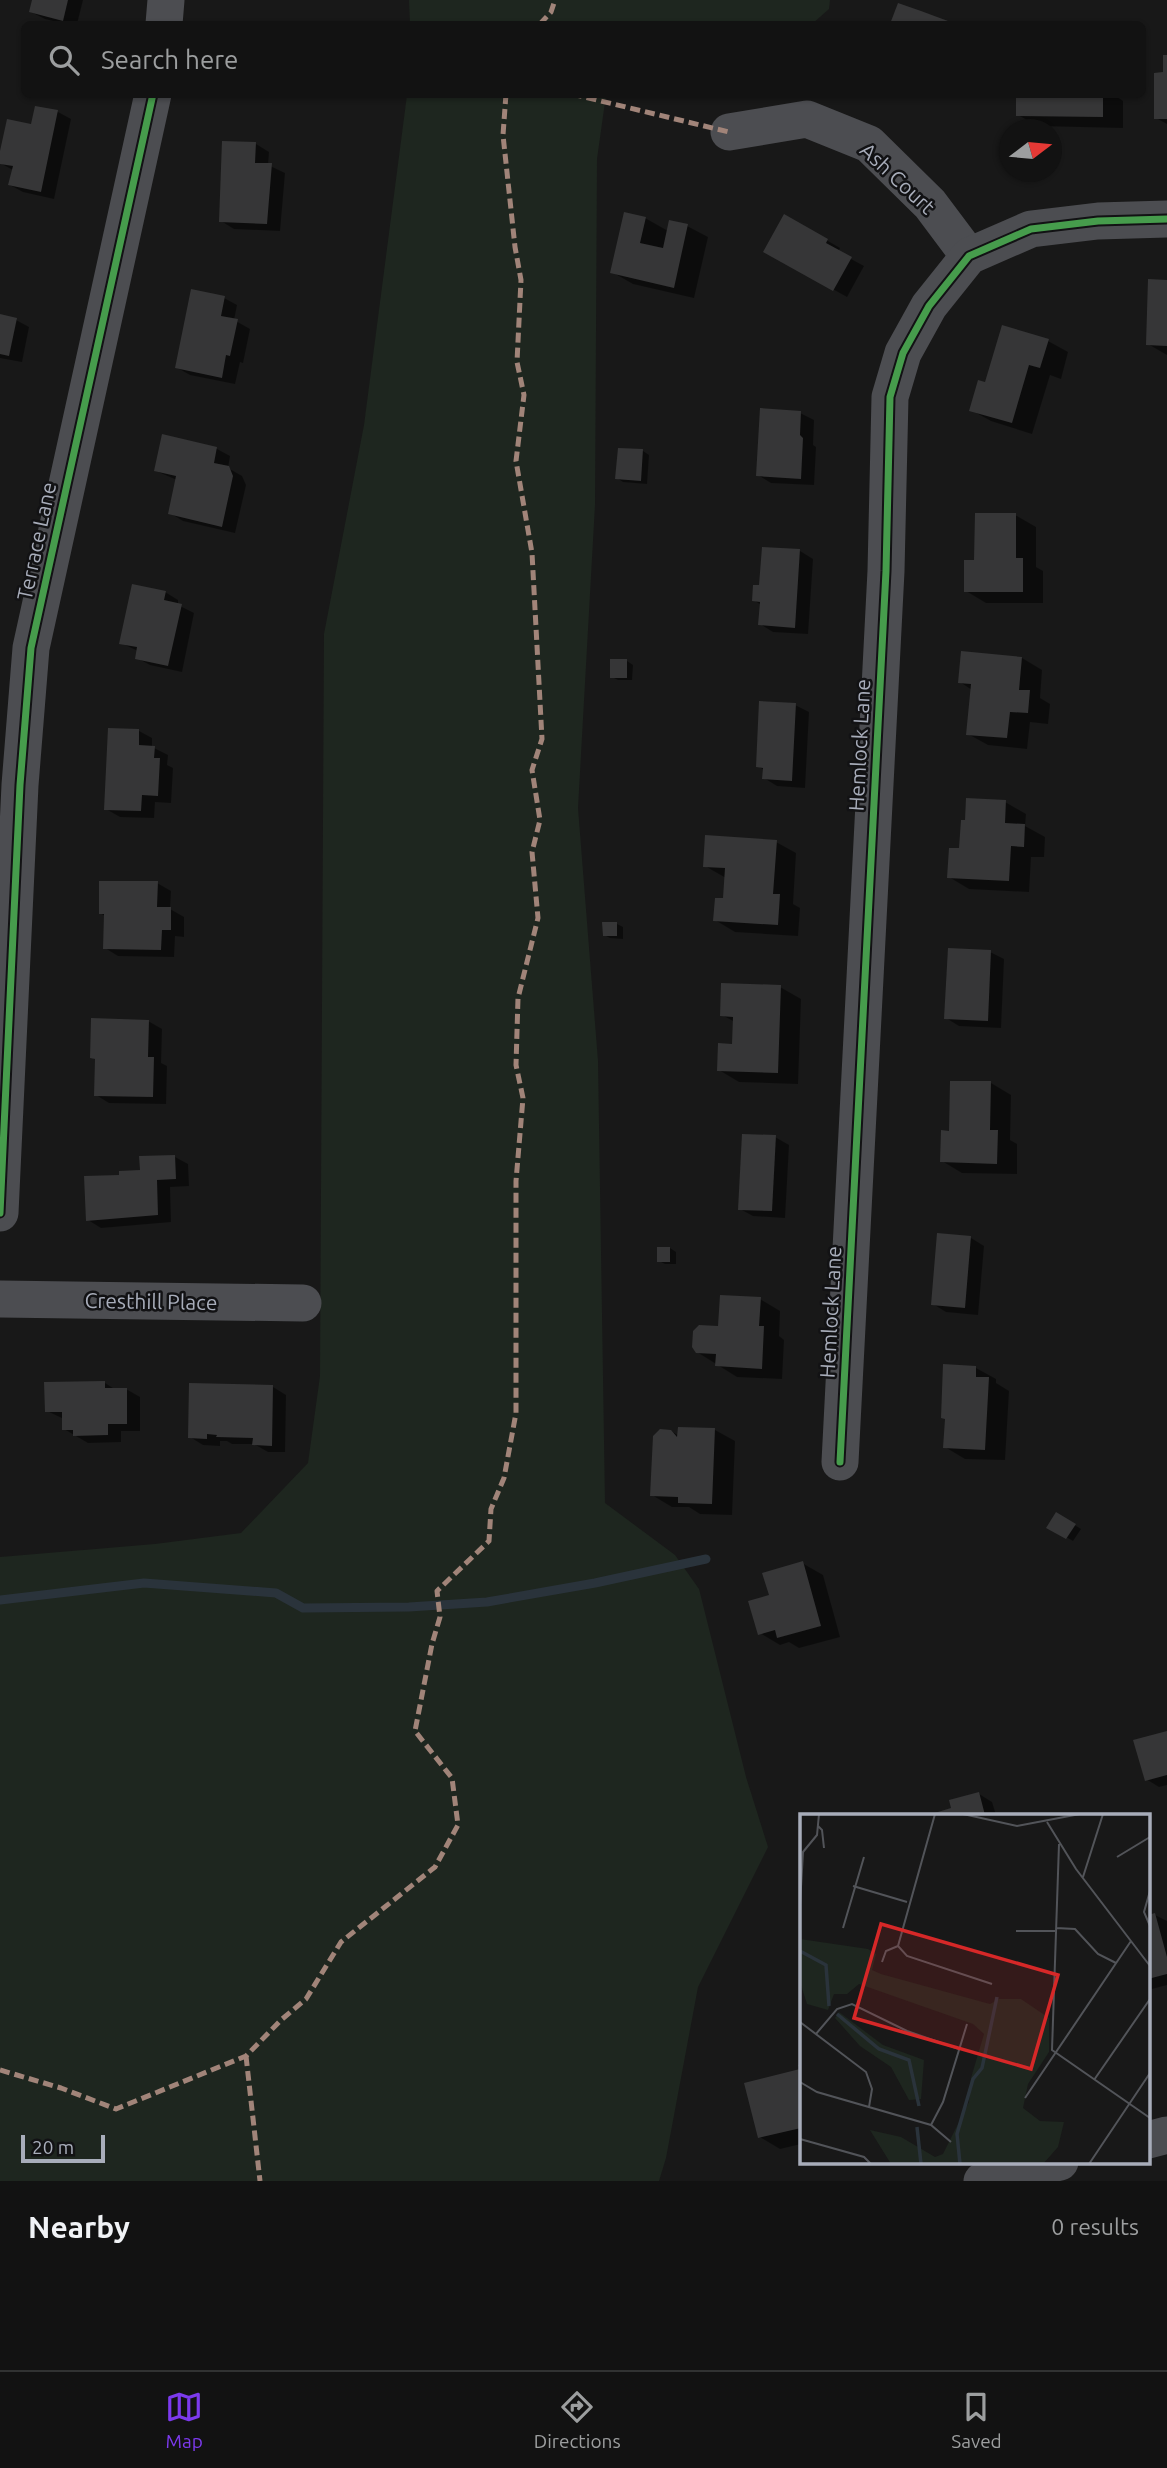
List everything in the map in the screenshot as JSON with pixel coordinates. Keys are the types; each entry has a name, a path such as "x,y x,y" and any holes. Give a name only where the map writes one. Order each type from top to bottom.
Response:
{"street":[{"path":"164,21 166,0"},
{"name":"Terrace Lane","path":"0,1213 20,785 31,648 152,98"},
{"name":"Ash Court","path":"729,132 807,119 869,144 930,204 970,256"},
{"name":"Hemlock Lane","path":"840,1462 886,571 890,397 903,354 929,306 970,256 1031,229 1098,221 1167,219"},
{"name":"Cresthill Place","path":"0,1298 303,1303"},
{"path":"1150,2139 1167,2135"},
{"path":"982,2181 1052,2164"}],"shaded area":[{"path":"409,0 830,0 829,9 815,21 410,21"},
{"path":"407,98 606,98 597,159 595,505 578,808 598,1061 605,1503 675,1555 699,1589 746,1777 768,1847 698,1987 666,2158 659,2181 0,2181 0,1557 155,1544 241,1533 308,1463 320,1376 324,634 364,425"}],"building":[{"path":"32,0 68,0 63,21 29,12"},
{"path":"898,3 948,21 891,21"},
{"path":"1163,55 1167,55 1167,119 1154,119 1154,73 1163,72"},
{"path":"1016,98 1103,98 1103,117 1016,116"},
{"path":"35,106 58,110 41,192 8,185 13,166 0,164 7,119 31,124"},
{"path":"222,141 256,142 255,163 272,163 267,224 219,222"},
{"path":"624,212 646,217 640,243 663,248 669,220 688,224 674,288 610,273"},
{"path":"784,214 828,239 826,243 852,257 833,291 763,252"},
{"path":"1148,279 1167,280 1167,346 1146,345"},
{"path":"191,289 225,296 221,316 238,319 230,356 226,355 222,378 175,368"},
{"path":"0,314 17,318 9,356 0,354"},
{"path":"1002,325 1049,339 1040,368 1029,365 1012,423 969,411 978,380 985,382"},
{"path":"760,408 801,411 801,479 756,476"},
{"path":"162,434 217,447 214,463 229,466 233,476 222,527 168,514 176,476 154,471"},
{"path":"618,448 643,449 641,481 615,479"},
{"path":"975,513 1016,513 1016,558 1023,558 1023,592 964,592 964,560 974,560"},
{"path":"762,547 800,549 795,628 758,625 760,602 752,601 753,585 759,585"},
{"path":"132,584 166,591 164,600 182,604 168,666 135,659 137,647 119,644"},
{"path":"961,651 1022,657 1019,690 1030,690 1028,713 1010,712 1007,738 966,735 971,684 958,683"},
{"path":"610,659 627,659 627,678 610,678"},
{"path":"759,701 796,703 792,781 762,779 763,768 756,767"},
{"path":"108,728 139,729 139,745 155,746 154,758 160,758 158,796 142,795 141,811 104,810"},
{"path":"966,798 1006,800 1005,823 1025,824 1024,847 1011,846 1009,881 947,878 949,848 959,848"},
{"path":"705,835 777,840 773,894 780,894 778,925 713,921 715,898 723,898 725,868 703,867"},
{"path":"99,881 158,881 157,907 171,907 171,930 162,930 161,950 103,949 104,914 99,914"},
{"path":"602,922 617,922 617,936 603,936"},
{"path":"948,948 991,950 988,1021 944,1019"},
{"path":"721,983 781,985 778,1073 717,1071 718,1043 732,1044 733,1017 720,1016"},
{"path":"91,1018 149,1020 148,1057 154,1057 153,1097 94,1096 95,1059 90,1058"},
{"path":"950,1081 991,1081 990,1130 998,1130 997,1164 940,1162 941,1130 949,1131"},
{"path":"742,1134 776,1135 772,1211 738,1210"},
{"path":"175,1155 176,1179 157,1180 158,1215 86,1221 84,1176 119,1175 119,1171 140,1170 139,1156"},
{"path":"937,1233 971,1236 965,1308 931,1305"},
{"path":"657,1247 670,1247 670,1262 657,1262"},
{"path":"720,1295 761,1297 759,1326 764,1326 762,1369 715,1366 716,1354 696,1353 692,1347 693,1331 699,1325 718,1326"},
{"path":"943,1364 976,1366 976,1377 989,1377 985,1450 943,1448"},
{"path":"105,1381 105,1388 127,1388 127,1424 108,1424 108,1435 73,1436 73,1430 62,1430 62,1412 45,1412 44,1382"},
{"path":"189,1383 273,1385 272,1446 252,1445 253,1438 216,1437 217,1435 207,1434 207,1439 188,1438"},
{"path":"678,1427 715,1428 712,1504 678,1503 678,1497 650,1496 653,1436 660,1429 671,1430 677,1437"},
{"path":"1056,1512 1076,1524 1066,1539 1046,1528"},
{"path":"803,1561 821,1626 777,1638 775,1630 758,1635 748,1601 769,1595 762,1573"},
{"path":"1167,1731 1167,1775 1145,1781 1133,1740"},
{"path":"979,1792 985,1814 931,1814 951,1808 949,1800"},
{"path":"1155,1913 1167,1957 1167,1974 1150,1978 1150,1914"},
{"path":"800,2069 800,2128 758,2138 744,2083"}],"waterway":[{"path":"0,1600 144,1583 276,1593 303,1608 409,1607 487,1602 595,1583 706,1559"}],"marked path":[{"path":"543,21 551,12 555,0"},
{"path":"0,2070 61,2088 116,2109 246,2056 306,1999 341,1942 435,1867 458,1825 452,1778 415,1731 440,1617 437,1591 489,1541 491,1509 504,1478 516,1413 516,1181 523,1098 516,1065 518,998 538,918 532,852 540,820 532,770 542,739 532,553 516,461 524,395 517,362 521,280 503,135 506,98"},
{"path":"589,98 729,132"},
{"path":"246,2056 260,2181"}],"cycle path":[{"path":"0,1213 20,785 31,648 152,98"},
{"path":"840,1462 886,571 890,397 903,353 929,306 969,256 1031,229 1098,221 1167,219"}]}
